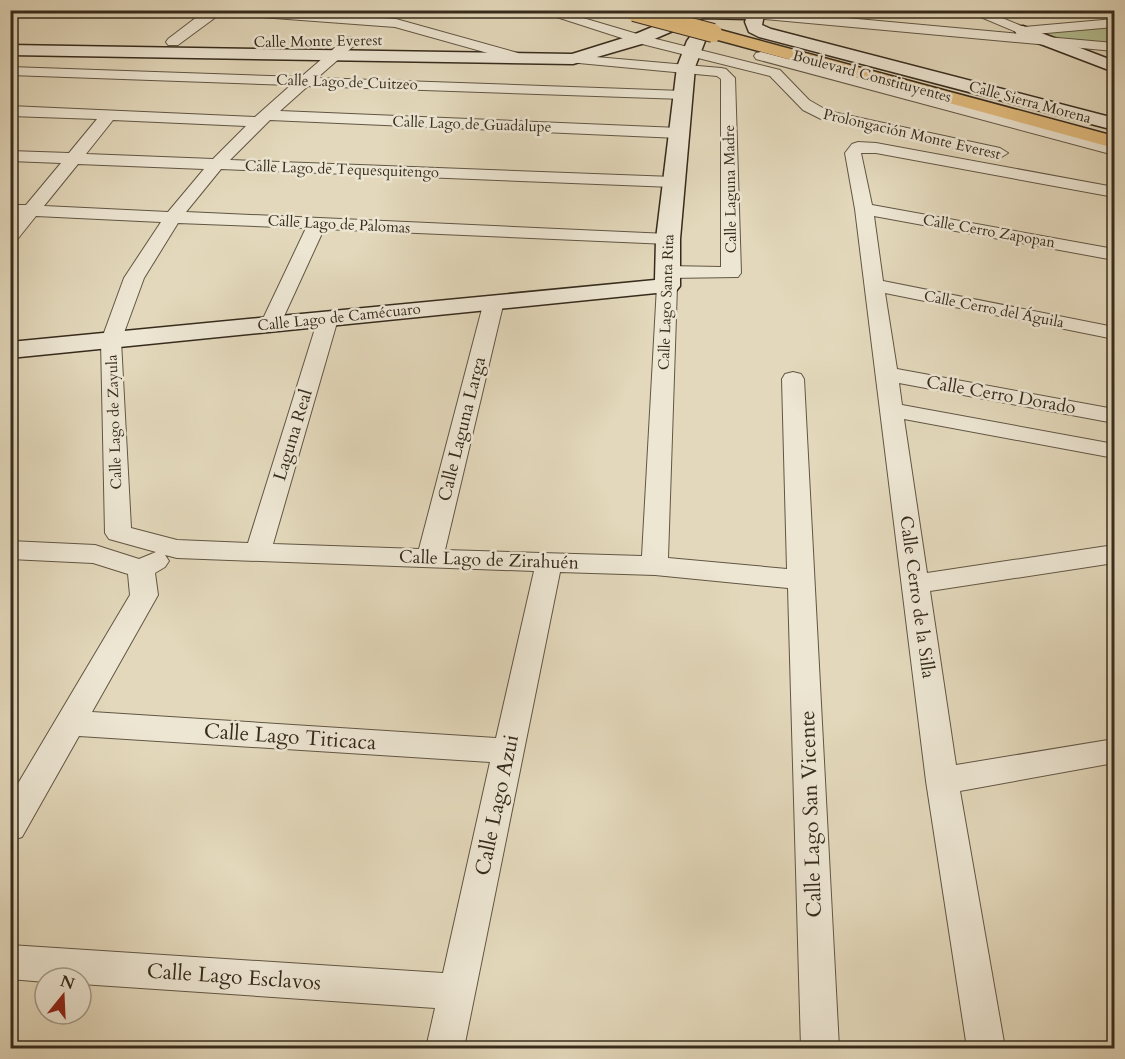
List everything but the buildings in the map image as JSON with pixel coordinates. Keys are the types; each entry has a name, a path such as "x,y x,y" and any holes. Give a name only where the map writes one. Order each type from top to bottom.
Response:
{"highway":[{"name":"Boulevard Constituyentes","path":"638,11 703,39 1114,142"},
{"name":"Boulevard Constituyentes","path":"703,39 1114,134"}],"main road":[{"name":"Calle Monte Everest","path":"21,48 173,42 288,43 394,39 572,44 610,40 642,33 683,10"},
{"path":"703,39 756,12"},
{"name":"Calle Sierra Morena","path":"756,12 755,28 765,33 1114,124"},
{"name":"Calle Monte Everest","path":"10,38 21,48 573,58 690,16 703,39"},
{"path":"1024,23 1057,35 1114,67"},
{"name":"Calle Lago Santa Rita","path":"667,279 668,239 683,95 703,39"},
{"name":"Calle Lago de Camécuaro","path":"10,350 494,301 667,279"}],"street":[{"path":"212,10 396,23 513,56"},
{"path":"541,10 642,33 703,39 1114,150"},
{"path":"586,10 642,33"},
{"path":"796,10 1024,23"},
{"path":"970,10 1024,23"},
{"path":"173,42 217,11"},
{"path":"756,12 1057,35 1114,48"},
{"path":"1057,35 1114,23"},
{"name":"Calle Monte Everest","path":"573,58 703,39 721,72 728,78"},
{"name":"Prolongación Monte Everest","path":"703,39 775,73 807,106 819,113 838,120 1011,156"},
{"name":"Calle Lago de Zayula","path":"118,533 111,341 134,278 173,217 218,164 263,119 351,41"},
{"name":"Calle Lago de Cuitzeo","path":"10,70 683,95"},
{"name":"Calle Laguna Madre","path":"667,279 731,273 728,78"},
{"name":"Calle Lago de Guadalupe","path":"10,111 679,133"},
{"path":"10,237 108,116"},
{"path":"1092,118 1114,118"},
{"name":"Calle Cerro de la Silla","path":"986,1048 942,781 864,208 853,153 858,147 876,148 1114,192"},
{"name":"Calle Lago de Tequesquitengo","path":"10,156 674,182"},
{"path":"1057,165 1114,178"},
{"name":"Calle Cerro Zapopan","path":"864,208 1114,254"},
{"name":"Calle Lago de Palomas","path":"10,210 668,239"},
{"path":"270,325 318,223"},
{"name":"Calle Lago Santa Rita","path":"654,566 667,279"},
{"name":"Calle Cerro del Águila","path":"874,285 1114,333"},
{"name":"Calle Laguna Larga","path":"430,557 494,301"},
{"name":"Laguna Real","path":"258,551 327,319"},
{"name":"Calle Cerro Dorado","path":"887,374 1114,416"},
{"name":"Calle Lago San Vicente","path":"793,379 820,1048"},
{"name":"Calle Cerro Dorado","path":"892,410 1114,451"},
{"path":"95,554 118,533"},
{"name":"Calle Lago de Zirahuén","path":"118,533 177,549 654,566 801,580"},
{"path":"10,550 95,554 141,569 177,549"},
{"path":"915,584 1114,555"},
{"name":"Calle Lago Azui","path":"445,1048 549,562"},
{"path":"10,826 144,595 141,569"},
{"name":"Calle Lago Titicaca","path":"71,723 508,751"},
{"path":"942,781 1114,751"},
{"name":"Calle Lago Esclavos","path":"10,962 457,992"}],"green space":[{"path":"1114,26 1114,47 1062,43 1035,33 1073,27"}]}
